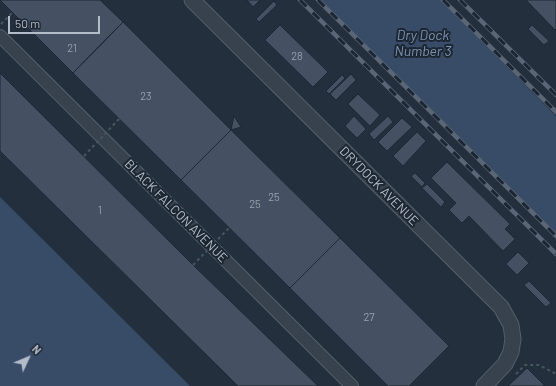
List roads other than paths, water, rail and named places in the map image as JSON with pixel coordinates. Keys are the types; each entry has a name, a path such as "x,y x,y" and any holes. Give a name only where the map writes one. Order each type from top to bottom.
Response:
{"street":[{"name":"DRYDOCK AVENUE","path":"192,0 501,307 511,326 513,339 511,352 505,364 484,386"},
{"name":"BLACK FALCON AVENUE","path":"0,36 352,386"}],"water":[{"name":"Dry Dock Number 3","path":"319,0 441,0 556,116 556,234"},
{"path":"0,197 190,386 0,386"}],"railway":[{"path":"300,0 556,254"},
{"path":"318,0 556,236"},
{"path":"443,0 556,112"},
{"path":"460,0 556,95"}]}
